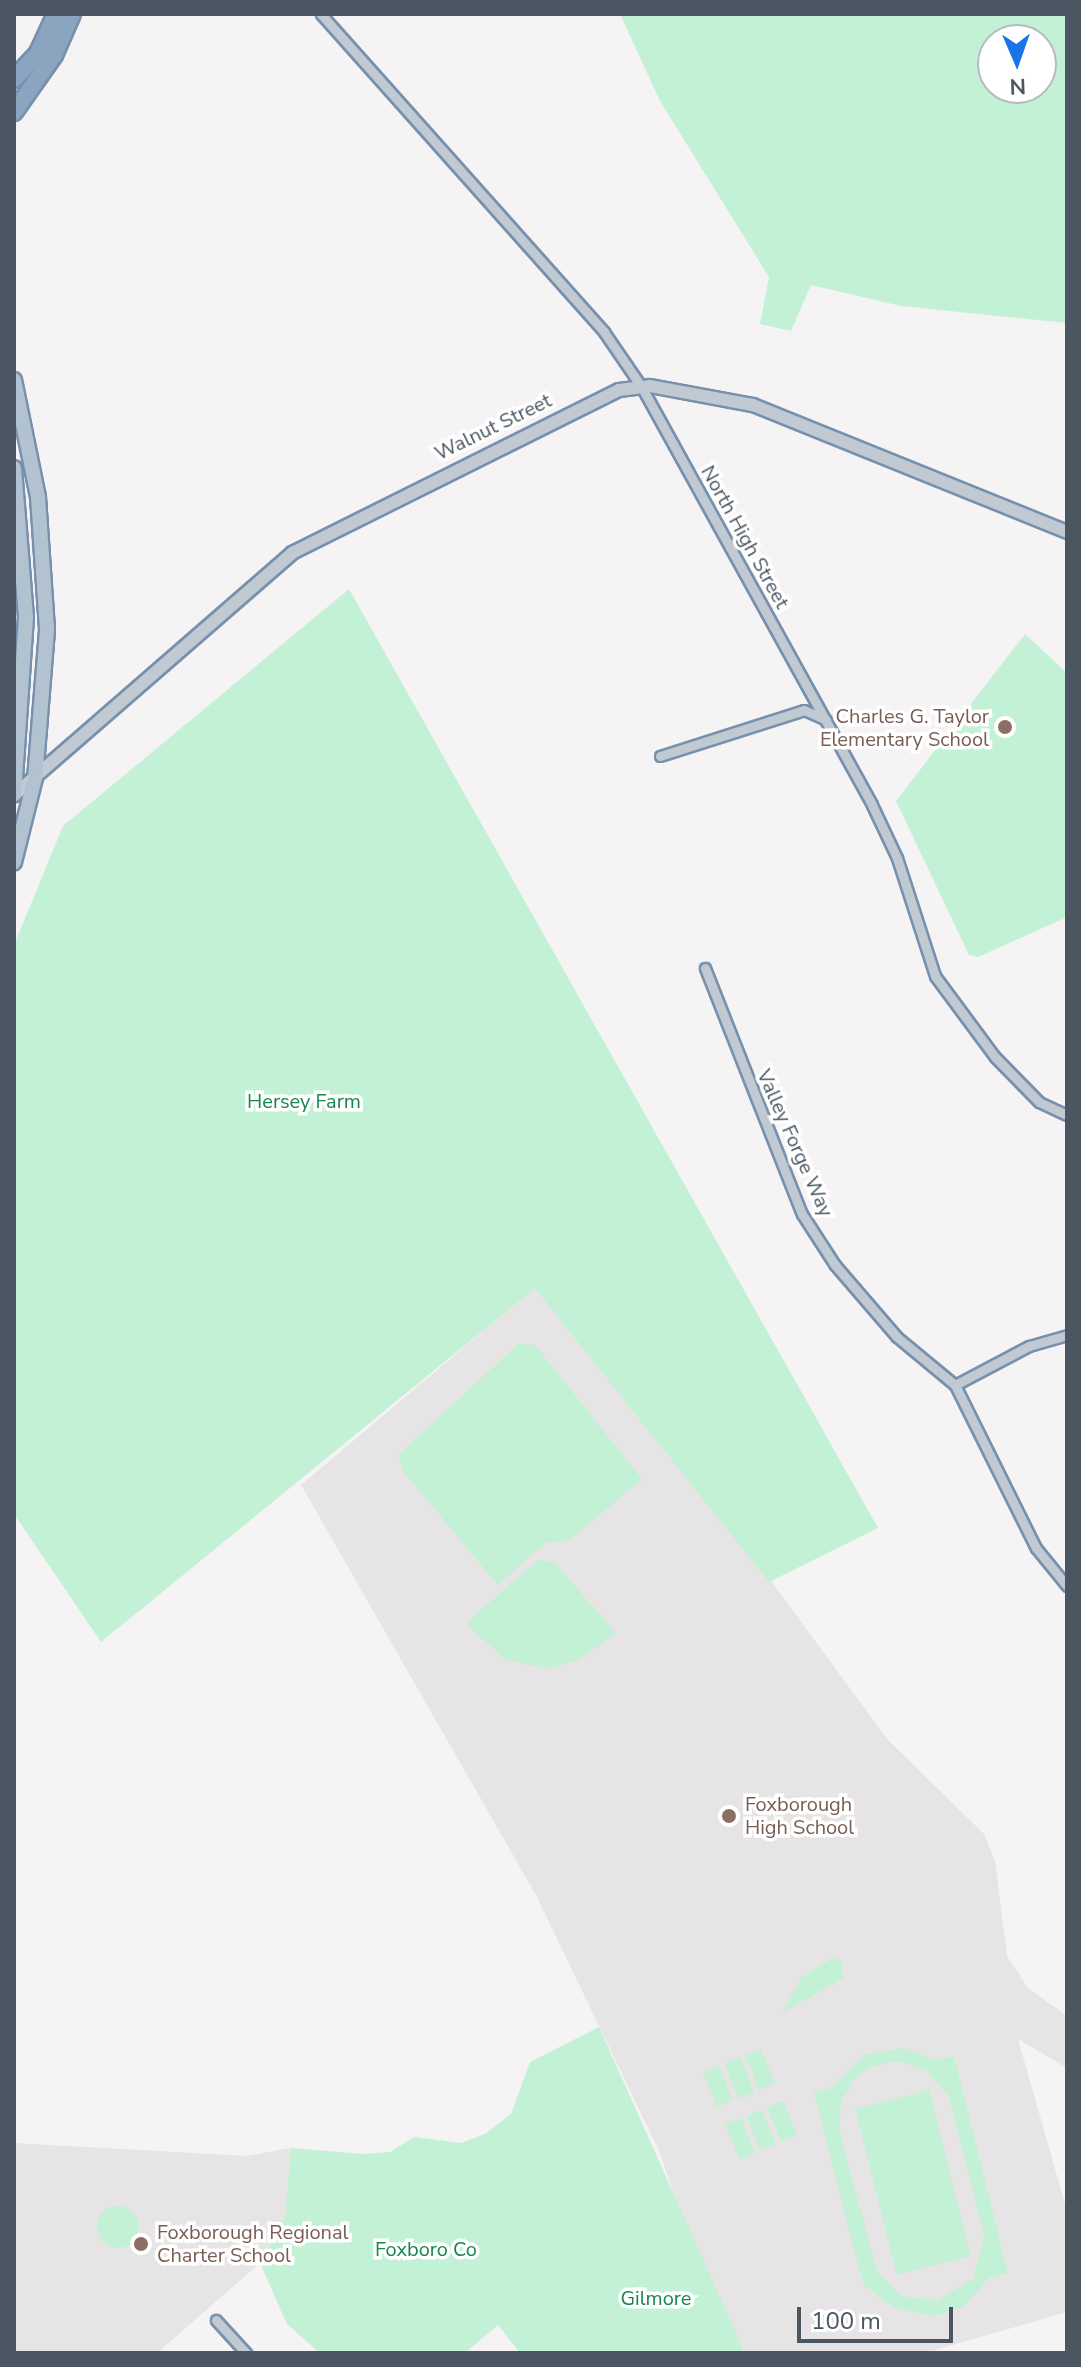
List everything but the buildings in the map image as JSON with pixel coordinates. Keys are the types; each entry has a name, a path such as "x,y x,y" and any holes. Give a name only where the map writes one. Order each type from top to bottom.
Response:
{"highway":[{"path":"14,79 38,53 56,14"},
{"path":"14,112 54,55 72,14"}],"main road":[{"path":"14,380 35,478 45,573 46,669 35,778 14,862"},
{"path":"14,468 26,598 14,795"}],"street":[{"name":"North High Street","path":"321,14 604,332 641,386 826,720 897,858 935,976 995,1057 1039,1102 1067,1115"},
{"name":"Walnut Street","path":"14,795 299,548 599,397 641,386 753,405 1067,532"},
{"path":"660,756 804,710 826,720"},
{"name":"Valley Forge Way","path":"705,968 802,1214 835,1265 897,1337 955,1385 1036,1548 1051,1574 1067,1586"},
{"path":"955,1385 1029,1346 1067,1335"},
{"path":"216,2320 246,2353"}],"shaded area":[{"name":"Foxborough High School","path":"535,1287 724,1517 888,1740 984,1834 995,1861 1007,1956 1028,1988 1067,2016 1067,2068 1018,2039 1067,2211 1067,2312 925,2353 745,2353 683,2220 659,2151 537,1897 301,1485"},
{"name":"Foxborough Regional Charter School","path":"14,2143 247,2156 291,2148 285,2217 260,2263 157,2353 14,2353"}],"green space":[{"path":"620,14 1067,14 1067,323 901,306 811,285 791,331 760,324 769,277 660,101"},
{"name":"Hersey Farm","path":"349,589 878,1528 769,1582 535,1288 101,1642 14,1514 14,945 63,826"},
{"name":"Charles G. Taylor Elementary School","path":"1025,634 1067,673 1067,917 978,957 969,955 896,801"},
{"path":"518,1344 535,1345 642,1479 571,1539 545,1543 498,1585 403,1471 398,1455"},
{"path":"538,1560 554,1562 616,1633 579,1660 549,1669 504,1659 466,1623"},
{"path":"834,1957 842,1961 843,1978 782,2013 802,1977"},
{"name":"Foxboro Co","path":"599,2027 745,2353 520,2353 498,2325 465,2353 320,2353 287,2324 260,2263 285,2217 291,2148 364,2154 390,2152 414,2137 461,2143 485,2134 511,2114 530,2062"},
{"path":"904,2048 936,2060 954,2056 1008,2273 990,2277 963,2307 933,2316 894,2308 863,2284 814,2092 830,2089 865,2054","holes":["897,2061 927,2071 949,2097 984,2235 973,2279 936,2301 901,2296 877,2272 839,2129 841,2103 853,2080 873,2066"]},
{"path":"761,2049 775,2083 759,2090 745,2055"},
{"path":"740,2057 754,2092 738,2099 724,2063"},
{"path":"719,2066 733,2100 717,2107 703,2072"},
{"path":"929,2090 970,2256 897,2274 855,2108"},
{"path":"783,2101 797,2135 781,2142 767,2107"},
{"path":"762,2110 776,2144 760,2151 746,2116"},
{"path":"741,2118 755,2153 739,2160 725,2124"},
{"path":"118,2206 133,2212 139,2227 133,2242 118,2248 103,2242 97,2227 103,2212"}],"place":[{"name":"Charles G. Taylor Elementary School","path":"1005,727"},
{"name":"Foxborough High School","path":"729,1816"},
{"name":"Foxborough Regional Charter School","path":"141,2244"}],"park label":[{"name":"Gilmore","path":"656,2298"}]}
